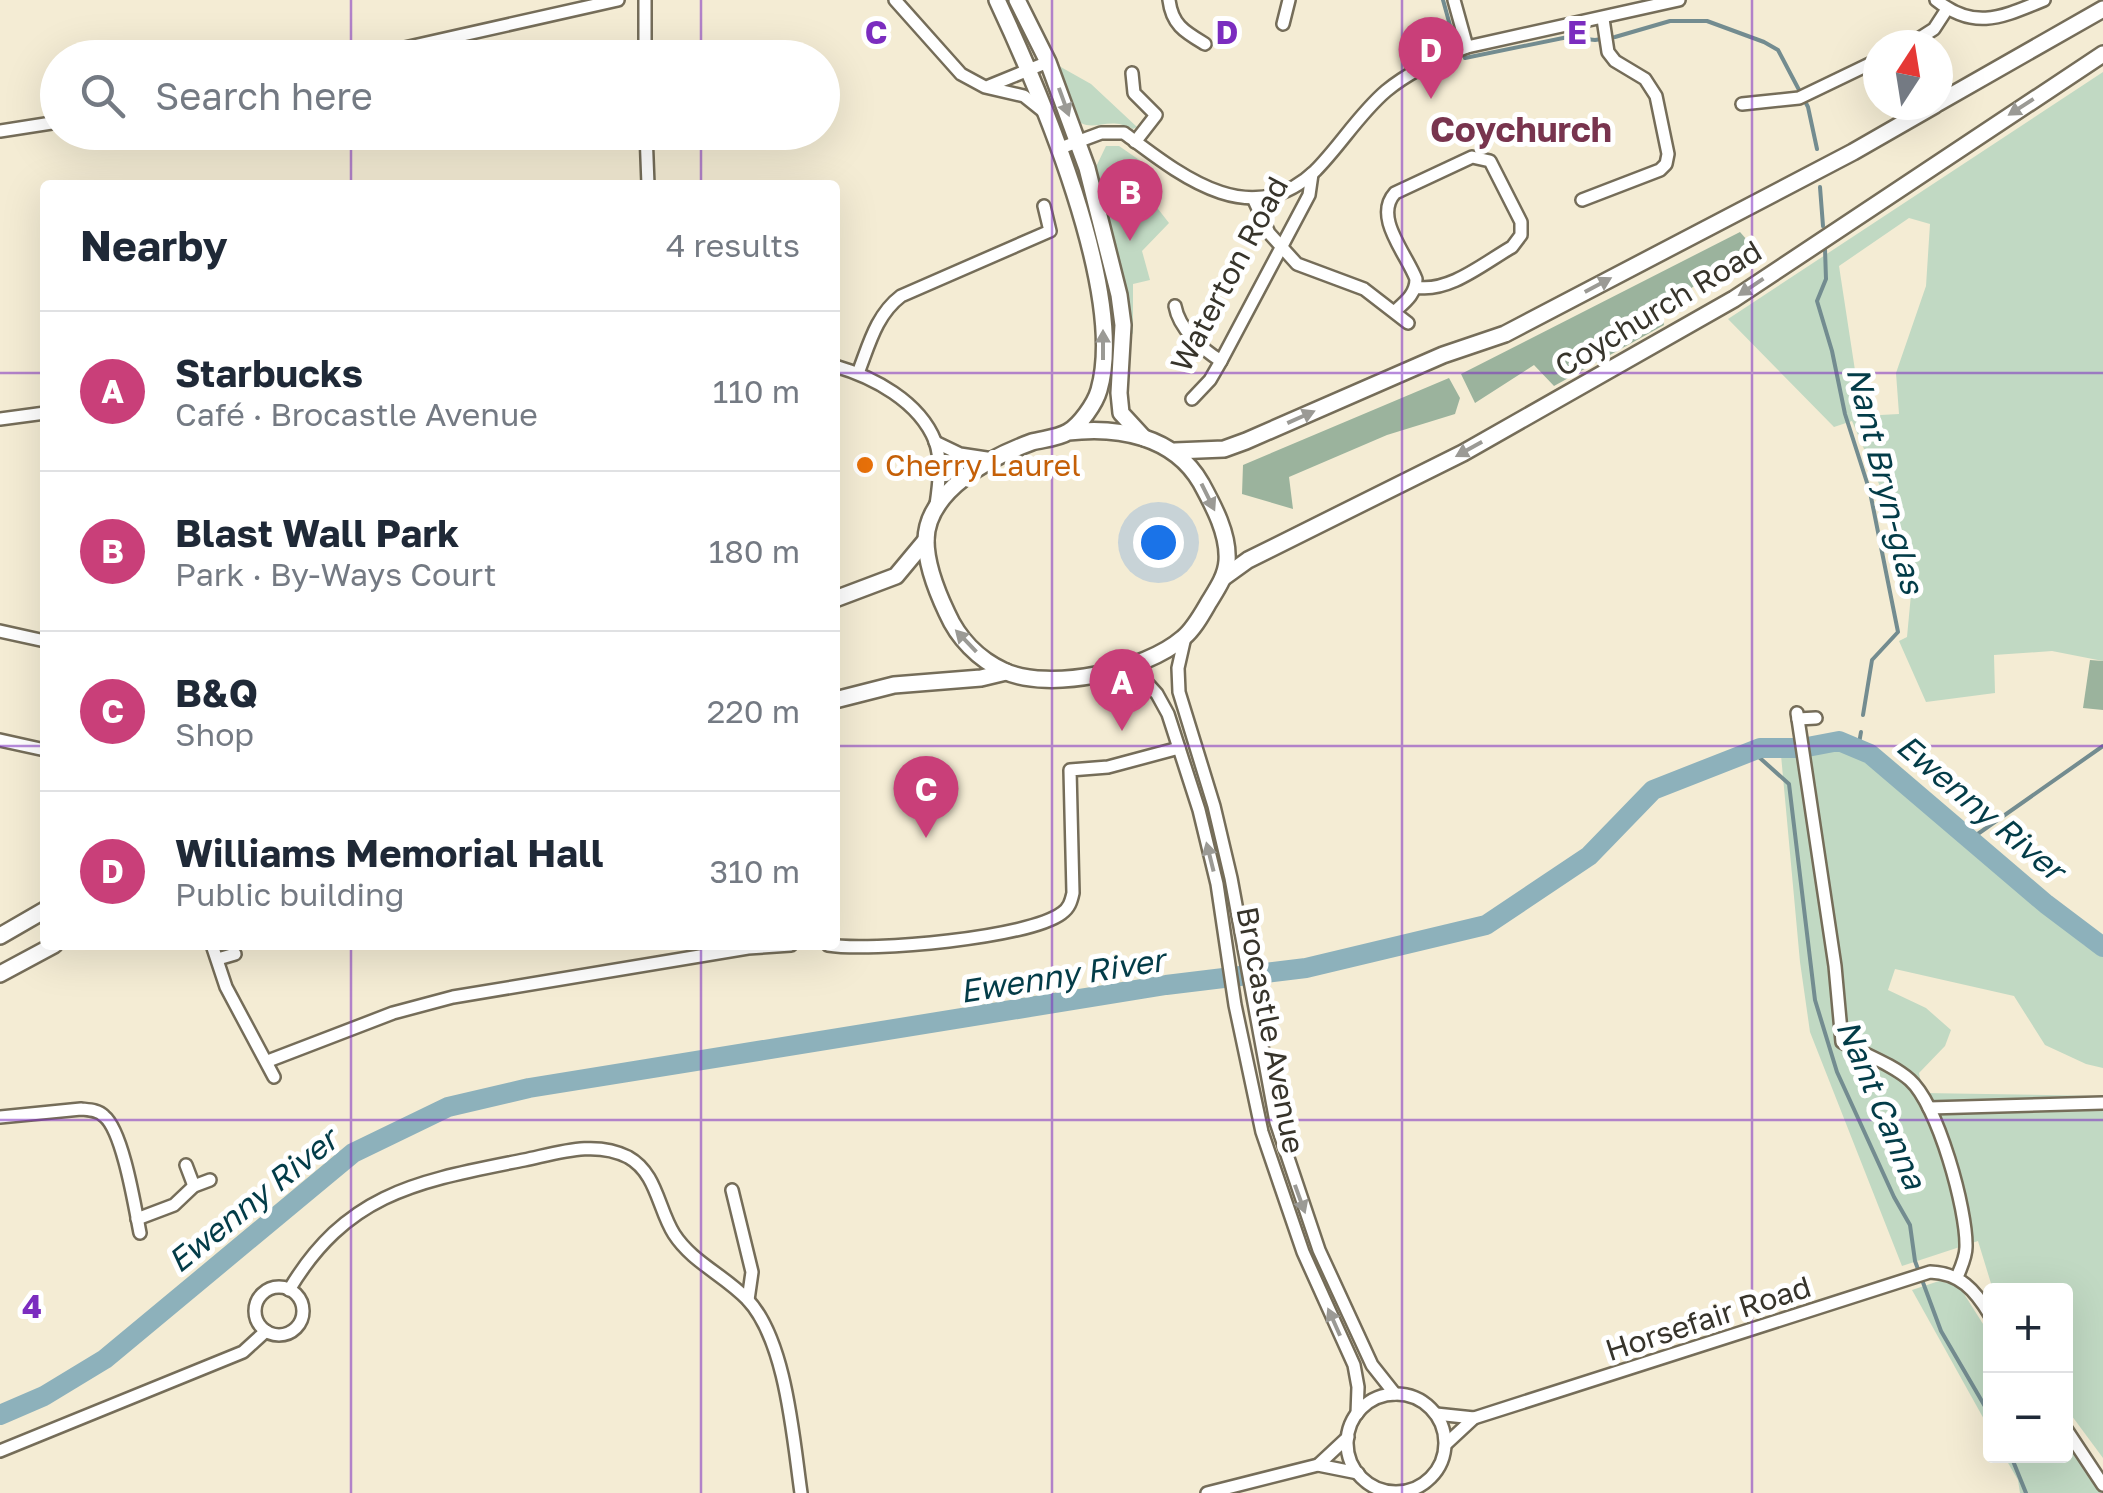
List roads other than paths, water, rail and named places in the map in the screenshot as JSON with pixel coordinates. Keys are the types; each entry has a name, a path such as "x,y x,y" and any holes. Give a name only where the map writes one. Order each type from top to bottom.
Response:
{"main road":[{"path":"998,0 1030,70 1058,149 1091,256 1102,318 1104,357 1100,388 1088,411 1068,432"},
{"path":"1017,0 1048,62 1078,142 1107,240 1123,326 1118,393 1121,413 1145,438"},
{"name":"Coychurch Road","path":"1953,94 2103,8"},
{"name":"Coychurch Road","path":"1223,578 1248,560 1463,453 1734,299 2103,54"},
{"name":"Coychurch Road","path":"1175,451 1224,449 1246,442 1443,355 1505,334 1908,120"},
{"path":"840,597 896,576 926,540 936,509 969,474 1030,443 1068,432 1108,430 1145,438 1175,451 1200,480 1218,519 1227,560 1223,578 1185,637 1156,656 1121,669 1056,680 1006,672 981,678 894,685 840,699"},
{"path":"926,540 936,588 957,634 1006,672"},
{"path":"0,936 40,913"},
{"path":"0,974 45,950"}],"street":[{"path":"440,40 618,0"},
{"path":"645,0 645,40"},
{"path":"895,0 962,74 986,87 1024,96 1044,112"},
{"path":"1169,0 1171,16 1178,27 1205,44"},
{"path":"1284,24 1289,0"},
{"path":"1454,0 1467,46"},
{"path":"1058,149 1114,131 1124,133 1197,185 1236,198 1278,193 1312,174 1389,88 1442,57 1467,46 1679,0"},
{"path":"1936,0 1976,21 2044,0"},
{"path":"1932,30 1947,9"},
{"path":"1582,200 1660,170 1668,154 1652,86 1615,61 1602,19"},
{"path":"986,87 1048,62"},
{"path":"1742,104 1804,96 1863,67"},
{"path":"1132,73 1134,93 1156,114 1136,142"},
{"path":"0,131 40,125"},
{"path":"647,150 648,180"},
{"path":"1472,157 1490,161 1521,222 1518,240 1446,284 1427,289 1416,287 1413,272 1385,215 1389,199 1472,157"},
{"name":"Waterton Road","path":"1192,399 1221,362 1309,195 1312,174"},
{"path":"1253,198 1269,233 1297,264 1364,289 1408,323"},
{"path":"858,373 878,321 890,304 1050,231 1044,206"},
{"path":"1395,312 1416,287"},
{"path":"1175,306 1178,320 1221,362"},
{"path":"840,368 884,387 910,406 935,442 939,475 936,509"},
{"path":"0,419 40,415"},
{"path":"935,442 960,454 996,459"},
{"path":"0,631 40,640"},
{"name":"Brocastle Avenue","path":"1185,637 1178,668 1179,692 1214,806 1264,1071 1292,1175 1351,1322 1372,1365 1394,1394"},
{"name":"Brocastle Avenue","path":"1121,669 1157,694 1199,810 1217,884 1235,1005 1262,1132 1284,1204 1354,1365 1357,1414"},
{"path":"1816,718 1799,720 1835,966 1842,1042 1911,1081 1929,1108 1939,1128 1959,1198 1967,1249 1957,1277 1983,1302"},
{"path":"0,740 40,749"},
{"path":"840,947 854,949 1014,930 1060,915 1071,904 1073,893 1070,770 1108,767 1179,748"},
{"path":"214,950 226,987 274,1077"},
{"path":"268,1061 394,1013 453,997 736,950"},
{"path":"218,960 235,954"},
{"path":"1929,1108 2103,1104"},
{"path":"0,1117 81,1110 100,1113 117,1138 140,1233"},
{"path":"290,1290 329,1234 394,1192 423,1181 580,1148 609,1150 631,1159 648,1176 673,1232 690,1254 748,1300 774,1342 801,1493"},
{"path":"186,1165 194,1186"},
{"path":"137,1219 174,1205 194,1186 210,1180"},
{"path":"732,1190 752,1272 748,1300"},
{"name":"Horsefair Road","path":"1436,1414 1474,1418 1930,1272 1957,1277"},
{"path":"268,1290 290,1290 301,1304 300,1320 290,1332 266,1331 257,1320 258,1300 268,1290"},
{"path":"0,1451 243,1352 266,1331"},
{"path":"1394,1394 1418,1399 1436,1414 1446,1444 1434,1474 1414,1489 1389,1492 1358,1474 1348,1450 1348,1437 1357,1414 1367,1404 1394,1394"},
{"name":"Horsefair Road","path":"1446,1444 1474,1418"},
{"path":"1318,1465 1348,1437"},
{"path":"2073,1439 2103,1484"},
{"path":"1207,1493 1318,1465 1358,1474"},
{"path":"1433,1493 1434,1474"}],"waterway":[{"name":"Nant Bryn-glas","path":"1443,0 1451,29"},
{"name":"Nant Bryn-glas","path":"1465,58 1568,37 1615,37 1670,21 1707,21 1778,50 1808,107 1817,149"},
{"name":"Nant Bryn-glas","path":"1820,187 1823,226"},
{"name":"Nant Bryn-glas","path":"1825,249 1826,279 1817,301 1845,414 1870,492 1898,632 1872,660 1863,715"},
{"name":"Nant Bryn-glas","path":"1858,749 1861,732"},
{"name":"Ewenny River","path":"0,1415 44,1396 105,1359 353,1153 448,1107 529,1088 1166,985 1306,968 1486,925 1589,856 1653,790 1760,748 1802,748 1839,741 1870,754 2046,904 2103,947"},
{"path":"1972,838 2103,746"},
{"name":"Nant Canna","path":"1751,750 1789,784 1815,1000 1837,1072 1910,1225 1915,1261 1941,1331 1983,1403"},
{"name":"Nant Canna","path":"2014,1463 2026,1493"}],"place":[{"name":"Williams Memorial Hall","path":"1431,99"},
{"name":"Blast Wall Park","path":"1130,241"},
{"name":"Cherry Laurel","path":"865,465"},
{"name":"Starbucks","path":"1122,731"},
{"name":"B&Q","path":"926,838"}],"district":[{"name":"Coychurch","path":"1521,129"}]}
